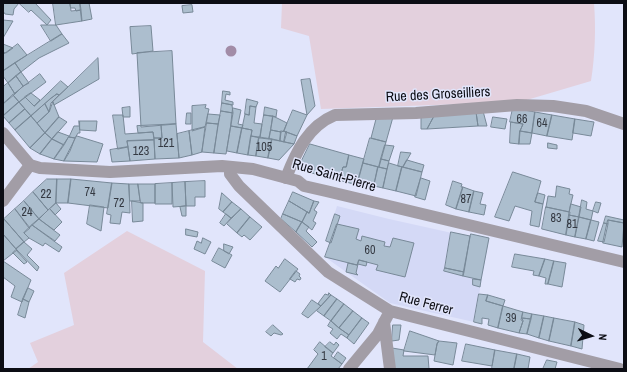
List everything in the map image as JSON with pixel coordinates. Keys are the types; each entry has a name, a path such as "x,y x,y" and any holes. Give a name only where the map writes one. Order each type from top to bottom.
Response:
{"street":[{"name":"Rue des Groseilliers","path":"286,178 312,129 322,120 335,115 416,113 517,105 553,106 586,112 624,124"},
{"path":"3,133 30,165 3,201"},
{"name":"Rue Saint-Pierre","path":"30,165 58,170 110,172 230,167 253,169 298,181 304,186 624,262"},
{"name":"Rue Ferrer","path":"230,167 230,174 239,186 328,272 387,316 620,369"},
{"path":"349,369 378,334 387,316"},
{"path":"387,316 390,369"}],"shaded area":[{"path":"282,3 594,3 595,42 591,81 520,102 321,109 309,36 281,28"},
{"path":"337,206 470,237 471,234 489,239 474,322 390,303 325,257 330,243 326,241"},
{"path":"127,231 205,271 203,342 238,369 28,369 38,362 30,343 74,325 64,273"}],"building":[{"path":"3,3 19,3 14,9 13,15 5,14 3,11"},
{"path":"19,3 35,3 51,20 47,25 31,10 29,12"},
{"path":"53,3 70,3 71,11 81,10 82,21 56,25"},
{"path":"70,3 80,3 81,10 76,11 75,8 71,8"},
{"path":"80,3 89,3 92,19 82,21"},
{"path":"192,5 193,12 183,13 182,6"},
{"path":"3,20 13,21 3,38"},
{"path":"41,25 56,25 62,34 51,41"},
{"path":"151,26 153,51 132,54 130,27"},
{"path":"62,34 69,43 39,58 21,72 15,63"},
{"path":"3,44 13,48 6,53 3,52"},
{"path":"18,44 27,55 3,71 3,55"},
{"path":"172,51 176,124 141,127 137,53"},
{"path":"98,58 99,79 54,105 53,102"},
{"path":"15,63 21,72 8,83 3,76 3,71"},
{"path":"21,72 29,83 23,86 16,76"},
{"path":"40,74 46,82 19,102 13,95"},
{"path":"16,76 23,86 15,94 8,83"},
{"path":"310,79 315,106 307,115 301,80"},
{"path":"61,81 68,87 59,95 57,94 51,98 31,116 19,102 25,97 34,106"},
{"path":"8,83 15,94 3,104 3,87"},
{"path":"223,91 230,92 230,95 226,94 225,100 233,102 233,105 222,103"},
{"path":"31,93 40,100 34,106 25,97"},
{"path":"57,94 59,95 51,103 49,112 45,104"},
{"path":"13,95 19,102 3,116 3,104"},
{"path":"247,99 258,102 256,107 250,106 249,115 245,114"},
{"path":"19,102 25,109 9,123 3,116"},
{"path":"53,102 59,117 45,133 37,123 49,112"},
{"path":"222,103 232,105 233,113 221,111"},
{"path":"45,104 49,112 37,123 31,116"},
{"path":"206,105 205,108 209,109 205,127 192,131 192,106"},
{"path":"250,106 256,107 254,123 262,124 260,138 251,136 252,130 242,128 245,114 249,115"},
{"path":"130,107 130,117 123,117 122,108"},
{"path":"265,107 277,110 276,117 264,115"},
{"path":"233,108 241,110 238,124 243,125 242,128 231,126"},
{"path":"513,108 535,112 532,133 520,131 523,124 510,122"},
{"path":"25,109 31,116 15,130 9,123"},
{"path":"293,110 307,115 297,136 284,131"},
{"path":"221,111 233,113 226,154 214,153"},
{"path":"483,111 487,126 478,126 476,112"},
{"path":"476,112 478,126 427,129 434,116"},
{"path":"535,112 552,115 547,136 532,133"},
{"path":"187,113 191,113 191,124 186,124"},
{"path":"208,114 220,115 218,124 207,123"},
{"path":"113,115 123,115 125,134 153,132 154,140 127,141 128,147 118,149"},
{"path":"264,115 273,116 269,139 260,138"},
{"path":"552,115 575,119 572,140 547,136"},
{"path":"31,116 45,133 30,148 15,130"},
{"path":"273,116 287,123 284,131 281,132 271,130"},
{"path":"434,116 427,129 421,129 421,117"},
{"path":"59,117 67,122 52,139 45,133"},
{"path":"393,117 386,142 371,138 376,119"},
{"path":"493,117 507,119 505,129 491,127"},
{"path":"575,119 594,122 591,136 573,133"},
{"path":"79,121 80,133 78,133 75,138 69,137 74,126 79,126"},
{"path":"80,121 97,121 96,131 80,130"},
{"path":"511,122 523,124 520,131 519,144 510,143"},
{"path":"207,123 218,124 214,153 202,152"},
{"path":"176,124 179,158 155,159 154,138 162,138 161,125"},
{"path":"161,125 162,138 154,138 153,132 138,133 137,126"},
{"path":"231,126 242,128 237,153 227,151"},
{"path":"205,127 202,152 192,155 189,131"},
{"path":"242,128 252,130 248,155 237,153"},
{"path":"271,130 281,132 280,141 269,139"},
{"path":"189,131 192,155 179,158 177,134"},
{"path":"281,131 287,132 284,142 280,141"},
{"path":"520,131 532,133 530,144 519,144"},
{"path":"58,132 69,136 64,145 52,139"},
{"path":"286,132 297,136 294,144 284,142"},
{"path":"45,133 52,139 40,154 30,148"},
{"path":"77,136 103,144 97,162 64,161"},
{"path":"251,136 259,137 256,156 248,155"},
{"path":"69,137 75,138 64,161 54,159"},
{"path":"259,137 272,139 268,158 256,156"},
{"path":"370,138 386,142 379,167 363,163"},
{"path":"52,139 64,145 54,159 40,154"},
{"path":"272,139 294,144 279,160 268,158"},
{"path":"154,140 155,159 130,161 127,141"},
{"path":"548,143 557,145 557,149 548,148"},
{"path":"310,144 349,155 346,167 343,167 339,180 300,170 300,164"},
{"path":"385,145 394,146 389,161 381,159"},
{"path":"128,147 130,161 112,162 110,150"},
{"path":"401,152 411,153 403,167 398,166"},
{"path":"349,155 364,159 357,185 339,180 343,167 346,167"},
{"path":"381,159 389,161 387,169 379,167"},
{"path":"407,160 424,165 422,172 403,167"},
{"path":"363,163 378,167 373,189 357,185"},
{"path":"389,163 402,167 396,191 383,188"},
{"path":"378,167 387,169 383,188 374,186"},
{"path":"402,167 422,172 416,196 396,191"},
{"path":"513,172 541,181 535,202 543,204 539,227 530,225 532,211 515,206 509,221 495,217"},
{"path":"421,178 430,181 425,200 415,197"},
{"path":"47,179 57,179 56,203 48,210 33,192"},
{"path":"57,179 71,179 68,203 56,203"},
{"path":"71,179 112,183 108,208 68,203"},
{"path":"205,181 205,197 195,197 195,206 186,206 185,182"},
{"path":"453,181 462,184 461,187 463,187 456,209 446,205"},
{"path":"185,182 186,206 173,207 172,183"},
{"path":"112,183 129,184 130,213 122,212 120,224 110,223 111,215 107,214"},
{"path":"172,183 172,204 155,204 155,184"},
{"path":"129,184 138,184 140,201 130,201"},
{"path":"138,184 155,184 155,203 141,203"},
{"path":"557,186 570,189 569,194 573,195 569,212 546,207 548,196 555,197"},
{"path":"463,187 474,191 469,212 456,209"},
{"path":"474,191 483,193 480,204 486,205 484,215 469,212"},
{"path":"33,192 48,210 39,219 24,201"},
{"path":"293,192 314,201 309,213 289,201"},
{"path":"222,193 232,202 223,212 219,209"},
{"path":"538,193 545,195 543,204 535,202"},
{"path":"582,200 587,202 586,209 593,211 591,220 579,217"},
{"path":"24,201 39,219 29,228 15,209"},
{"path":"132,201 143,203 143,221 133,222"},
{"path":"289,201 309,213 307,212 302,222 283,214"},
{"path":"314,201 319,202 314,210 317,212 313,221 316,223 312,230 302,222 307,212 309,213"},
{"path":"232,202 241,209 231,218 223,212"},
{"path":"596,202 601,203 598,213 593,211"},
{"path":"56,203 61,209 55,215 50,209"},
{"path":"571,204 581,207 579,217 569,215"},
{"path":"90,205 104,207 101,231 87,224"},
{"path":"186,206 186,216 182,216 180,207"},
{"path":"546,207 570,212 566,235 542,229"},
{"path":"15,209 30,228 24,233 29,238 24,242 4,219"},
{"path":"50,209 62,222 54,230 39,219"},
{"path":"241,209 250,217 237,233 227,224"},
{"path":"226,214 231,218 224,226 220,223"},
{"path":"283,214 302,222 296,232 281,219"},
{"path":"335,214 340,216 331,243 326,241"},
{"path":"569,215 579,217 575,237 566,235"},
{"path":"606,216 624,220 624,223 608,220 608,224 604,223"},
{"path":"250,217 262,227 250,240 244,235 242,237 237,233"},
{"path":"579,217 591,220 586,239 575,237"},
{"path":"4,219 24,242 16,249 3,234"},
{"path":"39,219 60,235 55,241 32,225"},
{"path":"591,220 599,222 594,241 586,239"},
{"path":"608,220 624,223 622,247 603,243"},
{"path":"302,222 309,227 306,231 317,242 312,247 296,232"},
{"path":"604,223 608,224 604,242 598,241"},
{"path":"337,224 359,229 356,239 361,241 362,236 385,242 384,246 390,247 393,238 414,243 405,277 376,270 378,265 359,260 357,265 325,257"},
{"path":"32,225 62,247 59,252 45,243 43,246 29,238 24,233"},
{"path":"186,229 198,232 197,237 186,235"},
{"path":"451,232 470,236 464,272 445,268"},
{"path":"3,234 17,250 3,261"},
{"path":"471,234 489,238 481,280 463,276"},
{"path":"203,238 211,242 205,254 194,249 197,241 201,243"},
{"path":"24,242 32,249 27,255 39,267 37,271 16,249"},
{"path":"224,244 233,247 229,254 224,251"},
{"path":"219,248 232,255 225,268 212,261"},
{"path":"16,250 27,262 24,264 13,253"},
{"path":"515,254 545,259 539,276 533,275 534,271 512,267"},
{"path":"285,259 298,269 280,292 265,281 276,266 278,268"},
{"path":"545,259 554,261 548,284 545,284 546,278 539,276"},
{"path":"359,260 367,262 366,266 358,264 356,273 358,275 346,272 348,263 357,265"},
{"path":"3,261 31,280 22,302 11,297 15,286 3,277"},
{"path":"554,261 566,263 562,287 548,284"},
{"path":"445,268 464,272 463,276 444,271"},
{"path":"296,271 300,274 299,276 301,278 300,280 297,279 295,282 290,279"},
{"path":"473,279 481,280 480,287 473,285"},
{"path":"28,288 34,291 29,302 23,299"},
{"path":"329,293 331,295 321,306 318,304 325,294 328,295"},
{"path":"479,294 488,295 486,301 503,306 498,328 488,325 489,319 482,318 482,324 474,322"},
{"path":"331,295 337,299 324,316 317,311"},
{"path":"488,295 505,300 503,306 486,301"},
{"path":"23,299 29,302 25,318 18,315"},
{"path":"337,299 344,304 331,321 324,316"},
{"path":"312,300 321,306 308,318 302,314"},
{"path":"344,304 353,311 339,328 331,321"},
{"path":"503,306 523,312 521,320 523,321 519,333 498,328"},
{"path":"353,311 362,318 349,335 339,328"},
{"path":"523,312 532,314 531,319 522,318"},
{"path":"532,314 544,316 539,338 527,334"},
{"path":"544,316 554,318 549,341 539,338"},
{"path":"362,318 369,323 354,344 347,338"},
{"path":"522,318 531,319 527,334 519,333 523,321"},
{"path":"554,318 575,322 571,346 549,341"},
{"path":"331,321 349,335 347,338 341,334 337,339 330,333 333,329 328,326"},
{"path":"575,322 584,325 582,349 571,346"},
{"path":"273,325 283,334 281,335 274,333 271,336 266,332"},
{"path":"393,325 401,325 399,340 392,341"},
{"path":"410,331 439,341 435,355 404,351"},
{"path":"439,341 457,343 453,365 434,361 437,344"},
{"path":"320,342 333,353 331,356 342,364 338,369 307,369 318,354 314,350"},
{"path":"330,342 334,345 336,342 339,345 333,353 325,347"},
{"path":"466,344 495,350 492,366 462,361"},
{"path":"392,348 404,350 403,356 428,356 429,369 395,369"},
{"path":"495,350 517,354 514,369 492,369"},
{"path":"338,352 346,358 342,364 334,358"},
{"path":"517,354 530,357 528,369 514,369"},
{"path":"547,360 557,362 555,369 543,369"}]}
